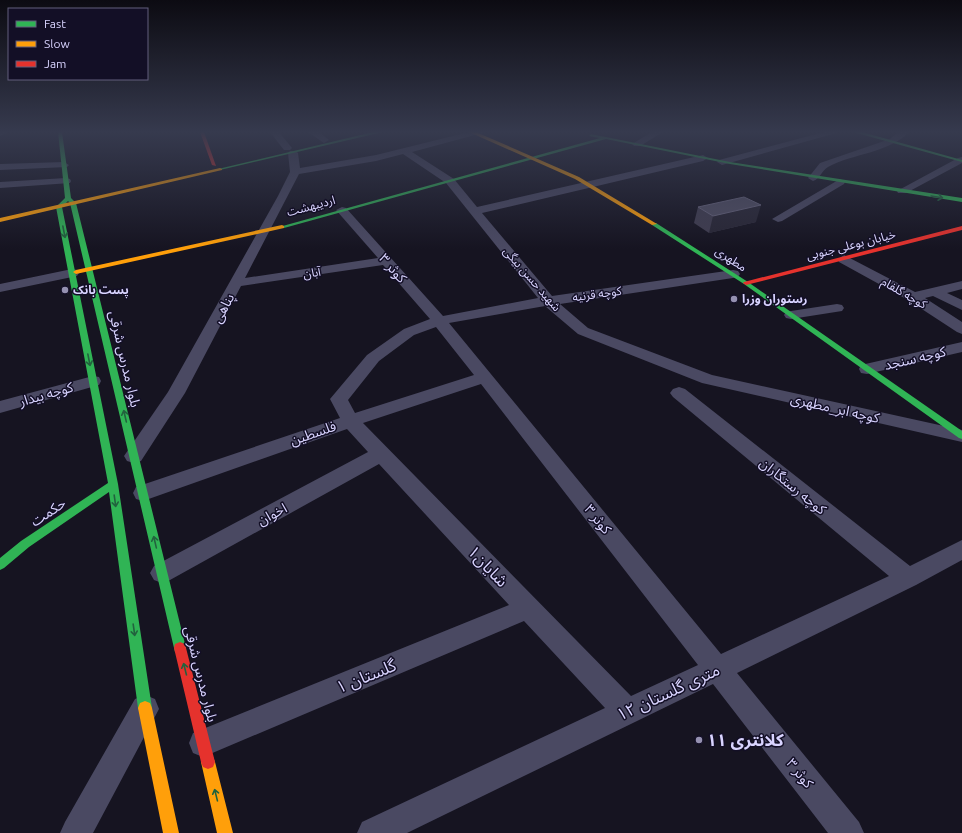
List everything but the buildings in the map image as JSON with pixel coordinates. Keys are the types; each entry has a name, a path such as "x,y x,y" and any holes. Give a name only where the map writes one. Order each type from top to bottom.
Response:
{"street":[{"name":"بلوار مدرس شرقی","path":"65,171 66,181 90,270 225,833"},
{"path":"0,220 59,207 71,201 191,171"},
{"path":"0,213 71,201 200,171"},
{"path":"295,172 303,171"},
{"name":"شهید حسن بیگی","path":"434,171 450,181 548,301 583,331 708,379"},
{"name":"اردیبهشت","path":"72,273 264,232 487,171"},
{"name":"مطهری","path":"561,171 591,185 733,274 962,436"},
{"path":"474,211 650,171"},
{"path":"772,171 962,200"},
{"path":"813,178 818,171"},
{"path":"902,191 940,171"},
{"name":"پناهی","path":"134,456 176,394 295,172"},
{"path":"0,186 66,181"},
{"path":"778,219 840,182"},
{"path":"59,207 113,484 145,708 171,833"},
{"name":"کوثر ۳","path":"342,210 439,321 848,833"},
{"name":"خیابان بوعلی جنوبی","path":"746,283 962,228"},
{"name":"کوچه گلفام","path":"844,259 913,297 962,329"},
{"name":"آبان","path":"236,283 387,261"},
{"path":"0,288 72,273"},
{"name":"کوچه قرنیه","path":"350,421 339,399 373,358 409,332 439,321 548,301 733,274"},
{"path":"913,297 962,285"},
{"path":"935,292 962,306"},
{"path":"791,315 837,308"},
{"name":"کوچه سنجد","path":"867,369 962,348"},
{"name":"فلسطین","path":"143,493 350,421 484,377"},
{"name":"کوچه ابر_مطهری","path":"708,379 962,436"},
{"name":"کوچه بیدار","path":"0,407 93,381"},
{"name":"کوچه رستگاران","path":"679,393 908,578"},
{"name":"شایان۱","path":"350,421 627,712"},
{"name":"اخوان","path":"162,573 381,454"},
{"name":"حکمت","path":"0,565 25,544 113,484"},
{"name":"۱۲ متری گلستان","path":"373,833 908,578 962,549"},
{"name":"گلستان ۱","path":"203,743 528,608"},
{"path":"76,833 145,708"}],"traffic: fast":[{"path":"65,171 68,198"},
{"path":"282,227 486,171"},
{"path":"779,171 962,200"},
{"path":"68,198 73,203 180,648"},
{"path":"68,198 59,207 113,484 145,708"},
{"path":"654,224 746,283 962,436"},
{"path":"0,565 25,544 113,484"}],"traffic: slow":[{"path":"0,220 212,171"},
{"path":"561,171 577,178 654,224"},
{"path":"76,272 282,227"},
{"path":"145,708 171,833"},
{"path":"208,762 225,833"}],"traffic: jam":[{"path":"746,283 962,228"},
{"path":"180,648 208,762"}],"place":[{"name":"پست بانک","path":"65,290"},
{"name":"رستوران وزرا","path":"734,299"},
{"name":"کلانتری ۱۱","path":"699,740"}]}
